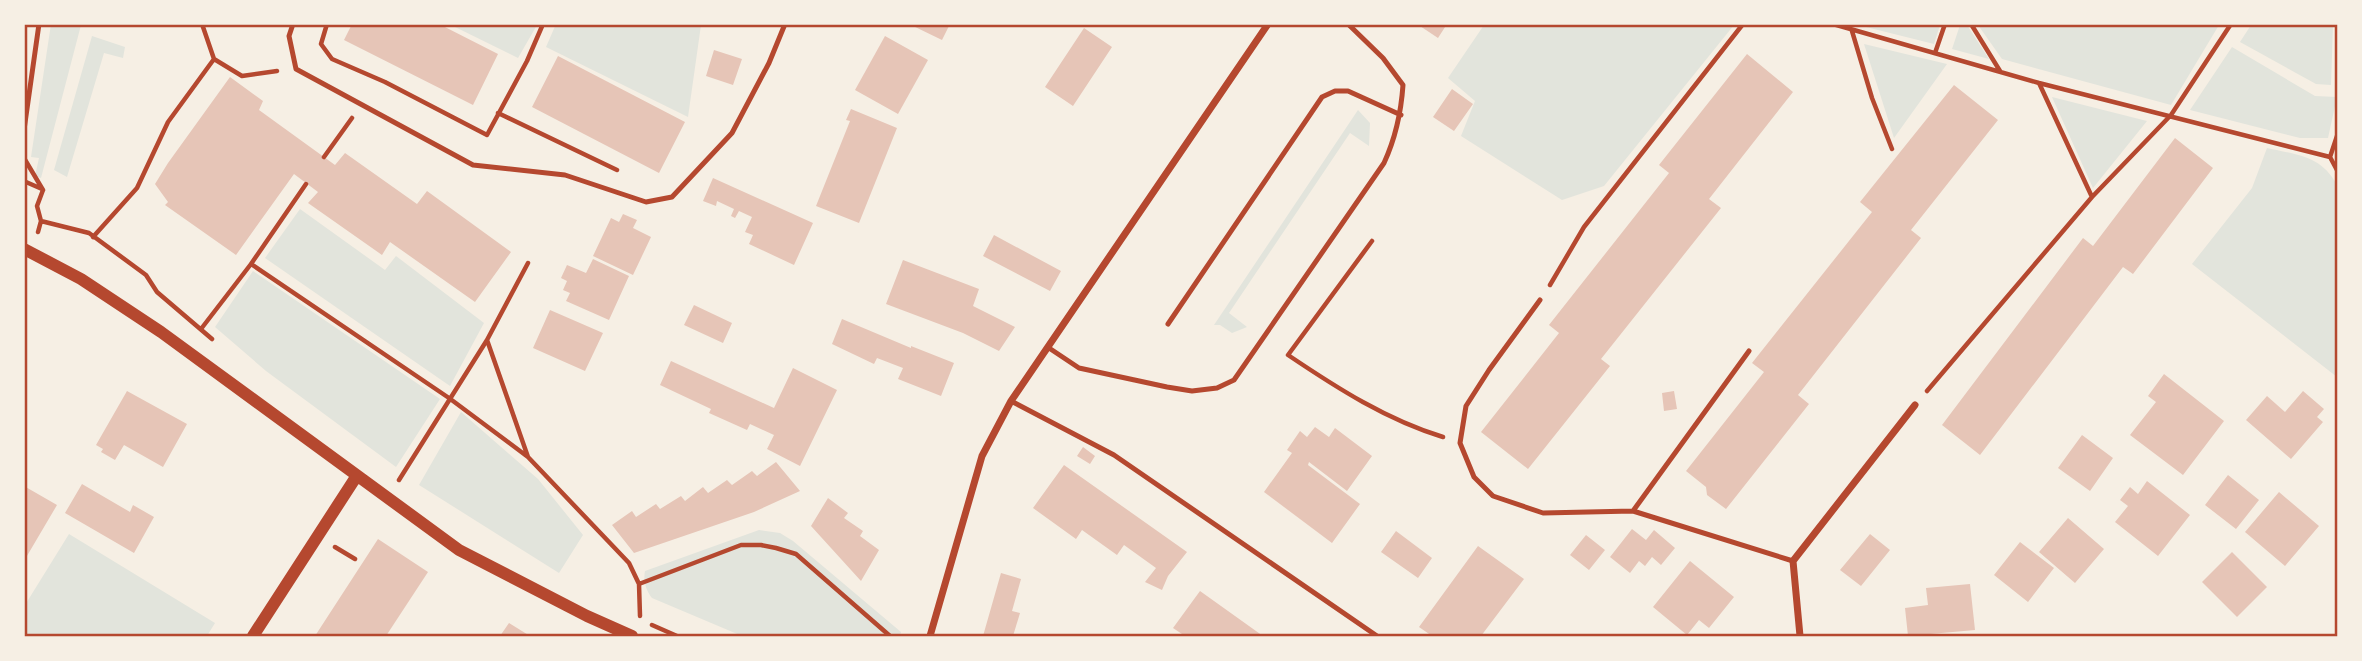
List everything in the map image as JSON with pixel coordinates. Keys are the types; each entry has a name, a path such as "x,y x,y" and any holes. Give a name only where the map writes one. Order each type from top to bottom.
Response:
{"street":[{"path":"930,636 982,456 1011,401 1268,24"},
{"path":"24,249 81,279 160,332 459,550 587,616 632,636"},
{"path":"1800,636 1793,561 1915,405"},
{"path":"253,636 356,477"}],"lane":[{"path":"24,130 39,24"},
{"path":"293,24 289,36 296,69 473,165 573,178 646,202 672,197 732,133 769,63 785,24"},
{"path":"1049,348 1079,368 1179,389 1192,391 1217,388 1234,380 1384,163 1393,144 1401,115 1403,85 1383,58 1348,24"},
{"path":"1168,324 1322,97 1335,91 1348,90 1401,115"},
{"path":"1540,300 1466,405 1460,443 1474,477 1493,496 1543,513 1633,511 1793,561"},
{"path":"1633,511 1749,351"},
{"path":"1011,401 1114,455 1377,636"}],"path":[{"path":"202,24 214,59 242,76 296,69"},
{"path":"327,24 321,44 332,59 385,82 487,135 543,24"},
{"path":"1540,300 1584,227 1743,24"},
{"path":"1833,24 2039,83 2330,157"},
{"path":"1935,53 1945,24"},
{"path":"1971,24 2000,72"},
{"path":"1915,405 2092,197 2171,115 2231,24"},
{"path":"1852,30 1872,98 1892,149"},
{"path":"93,237 137,188 168,122 214,59"},
{"path":"2039,83 2092,197"},
{"path":"324,157 361,105"},
{"path":"498,113 622,173"},
{"path":"2337,133 2330,157 2337,172"},
{"path":"24,158 43,190"},
{"path":"26,182 43,190"},
{"path":"201,329 251,264 306,184"},
{"path":"43,190 37,206 41,221 89,233 146,275 158,292 220,346"},
{"path":"1372,240 1289,355 1332,385 1388,415 1460,443"},
{"path":"398,481 487,340 528,263"},
{"path":"251,264 449,398 528,457 629,563 639,584 638,607 641,620"},
{"path":"487,340 528,457"},
{"path":"389,474 408,488"},
{"path":"329,543 355,559"},
{"path":"639,584 741,545 768,546 796,554 890,636"},
{"path":"629,615 677,636"}],"shaded area":[{"path":"51,24 81,25 41,178 35,176 39,158 31,157"},
{"path":"537,24 518,58 451,25"},
{"path":"556,24 701,25 688,117 546,47"},
{"path":"1940,24 1934,44 1858,25"},
{"path":"1484,25 1734,25 1604,186 1562,200 1461,136 1475,101 1448,78"},
{"path":"1960,25 1967,25 1989,59 1952,49"},
{"path":"1978,25 2219,25 2171,105 2002,59"},
{"path":"2251,25 2333,25 2331,85 2316,84 2240,42"},
{"path":"92,36 125,47 123,58 104,53 67,177 54,170"},
{"path":"1864,44 1947,64 1894,138"},
{"path":"2232,47 2315,96 2337,97 2328,138 2300,138 2190,110"},
{"path":"2052,97 2147,121 2093,188"},
{"path":"1358,110 1370,123 1369,146 1350,133 1229,313 1247,327 1232,333 1220,325 1214,325"},
{"path":"2267,148 2316,162 2331,175 2337,185 2337,377 2192,264 2252,188"},
{"path":"300,209 385,270 396,256 484,323 450,386 265,258"},
{"path":"253,271 440,399 396,467 266,371 215,327"},
{"path":"461,412 538,479 583,535 559,573 419,485"},
{"path":"759,530 780,533 793,541 901,632 900,636 742,636 650,595 645,582 645,571"},
{"path":"69,534 215,623 207,636 25,636 25,605"}],"building":[{"path":"352,24 439,24 498,54 473,105 344,40"},
{"path":"909,24 950,24 942,40"},
{"path":"1417,24 1447,24 1438,38"},
{"path":"1084,28 1112,47 1073,106 1045,87"},
{"path":"885,36 928,60 898,114 855,90"},
{"path":"714,50 742,59 733,85 706,76"},
{"path":"1747,54 1793,92 1709,199 1721,208 1601,359 1610,366 1528,469 1481,432 1559,333 1549,325 1669,173 1659,165"},
{"path":"558,56 685,122 659,173 532,107"},
{"path":"230,77 263,101 259,110 335,165 345,153 417,204 427,191 511,252 475,302 390,242 382,255 308,203 318,192 294,174 236,255 165,205 168,202 155,184"},
{"path":"1954,85 1998,120 1911,230 1921,238 1798,395 1809,404 1726,509 1707,495 1706,487 1686,471 1764,372 1752,363 1872,212 1860,202"},
{"path":"1452,89 1473,104 1454,131 1433,117"},
{"path":"851,109 897,128 859,223 816,206 850,121 846,120"},
{"path":"2175,138 2213,168 2133,274 2123,267 1980,455 1942,425 2083,238 2093,246"},
{"path":"713,178 813,223 794,265 749,244 753,235 745,232 752,217 739,211 735,218 731,216 734,209 717,201 716,206 703,201"},
{"path":"623,214 637,220 633,228 651,237 633,275 593,256 611,218 619,222"},
{"path":"994,235 1061,271 1050,291 983,256"},
{"path":"593,259 629,276 609,320 566,301 570,293 563,290 567,281 561,278 567,265 586,273"},
{"path":"903,260 979,289 973,306 1015,327 999,351 963,333 886,304"},
{"path":"694,305 732,323 723,343 684,325"},
{"path":"550,310 603,333 585,371 533,348"},
{"path":"842,319 954,363 941,396 898,379 903,368 877,358 874,364 832,344"},
{"path":"671,361 774,408 793,368 837,390 800,466 767,449 774,435 750,424 747,430 709,413 711,409 660,385"},
{"path":"2164,374 2224,421 2183,475 2130,435 2156,402 2148,396"},
{"path":"127,391 187,424 163,467 124,445 115,460 101,452 103,449 96,445"},
{"path":"1674,391 1677,409 1664,411 1662,393"},
{"path":"2303,391 2324,409 2317,417 2323,422 2291,459 2246,420 2267,396 2285,412"},
{"path":"1315,427 1329,437 1335,428 1372,456 1347,491 1309,462 1308,465 1360,504 1332,543 1264,492 1292,453 1287,450 1300,431 1307,437"},
{"path":"2082,435 2113,458 2090,491 2058,468"},
{"path":"1083,447 1095,456 1090,464 1077,456"},
{"path":"776,462 800,491 754,512 634,553 612,525 632,511 636,517 656,504 660,509 681,496 685,501 703,487 708,493 727,480 732,485 752,471 757,476"},
{"path":"1064,465 1187,552 1168,576 1162,590 1145,582 1156,568 1124,545 1117,555 1082,530 1076,539 1033,508"},
{"path":"2228,475 2259,500 2236,529 2205,505"},
{"path":"2147,481 2190,515 2158,556 2115,522 2128,506 2120,500 2130,487 2138,494"},
{"path":"82,484 130,512 133,505 154,517 134,553 65,513"},
{"path":"24,486 57,505 24,561"},
{"path":"2279,492 2319,526 2285,566 2245,532"},
{"path":"828,498 848,513 844,518 863,531 860,536 879,550 861,581 811,526"},
{"path":"2068,518 2104,549 2075,583 2039,552"},
{"path":"1632,529 1646,540 1654,530 1675,548 1661,565 1652,557 1645,566 1639,561 1630,573 1610,557"},
{"path":"1396,531 1432,558 1418,578 1381,552"},
{"path":"1870,534 1890,550 1861,586 1840,570"},
{"path":"1586,535 1605,550 1589,570 1570,555"},
{"path":"378,539 428,572 386,636 315,636"},
{"path":"2020,542 2054,568 2028,602 1994,575"},
{"path":"1478,546 1524,579 1481,636 1432,636 1419,627"},
{"path":"2232,552 2267,587 2237,617 2202,582"},
{"path":"1690,561 1734,597 1709,628 1699,620 1687,635 1653,607"},
{"path":"1001,573 1021,579 1012,611 1020,613 1013,636 983,636"},
{"path":"1970,584 1975,630 1908,636 1905,608 1928,605 1926,588"},
{"path":"1200,591 1263,636 1185,636 1173,628"},
{"path":"509,623 530,636 500,636"}]}
